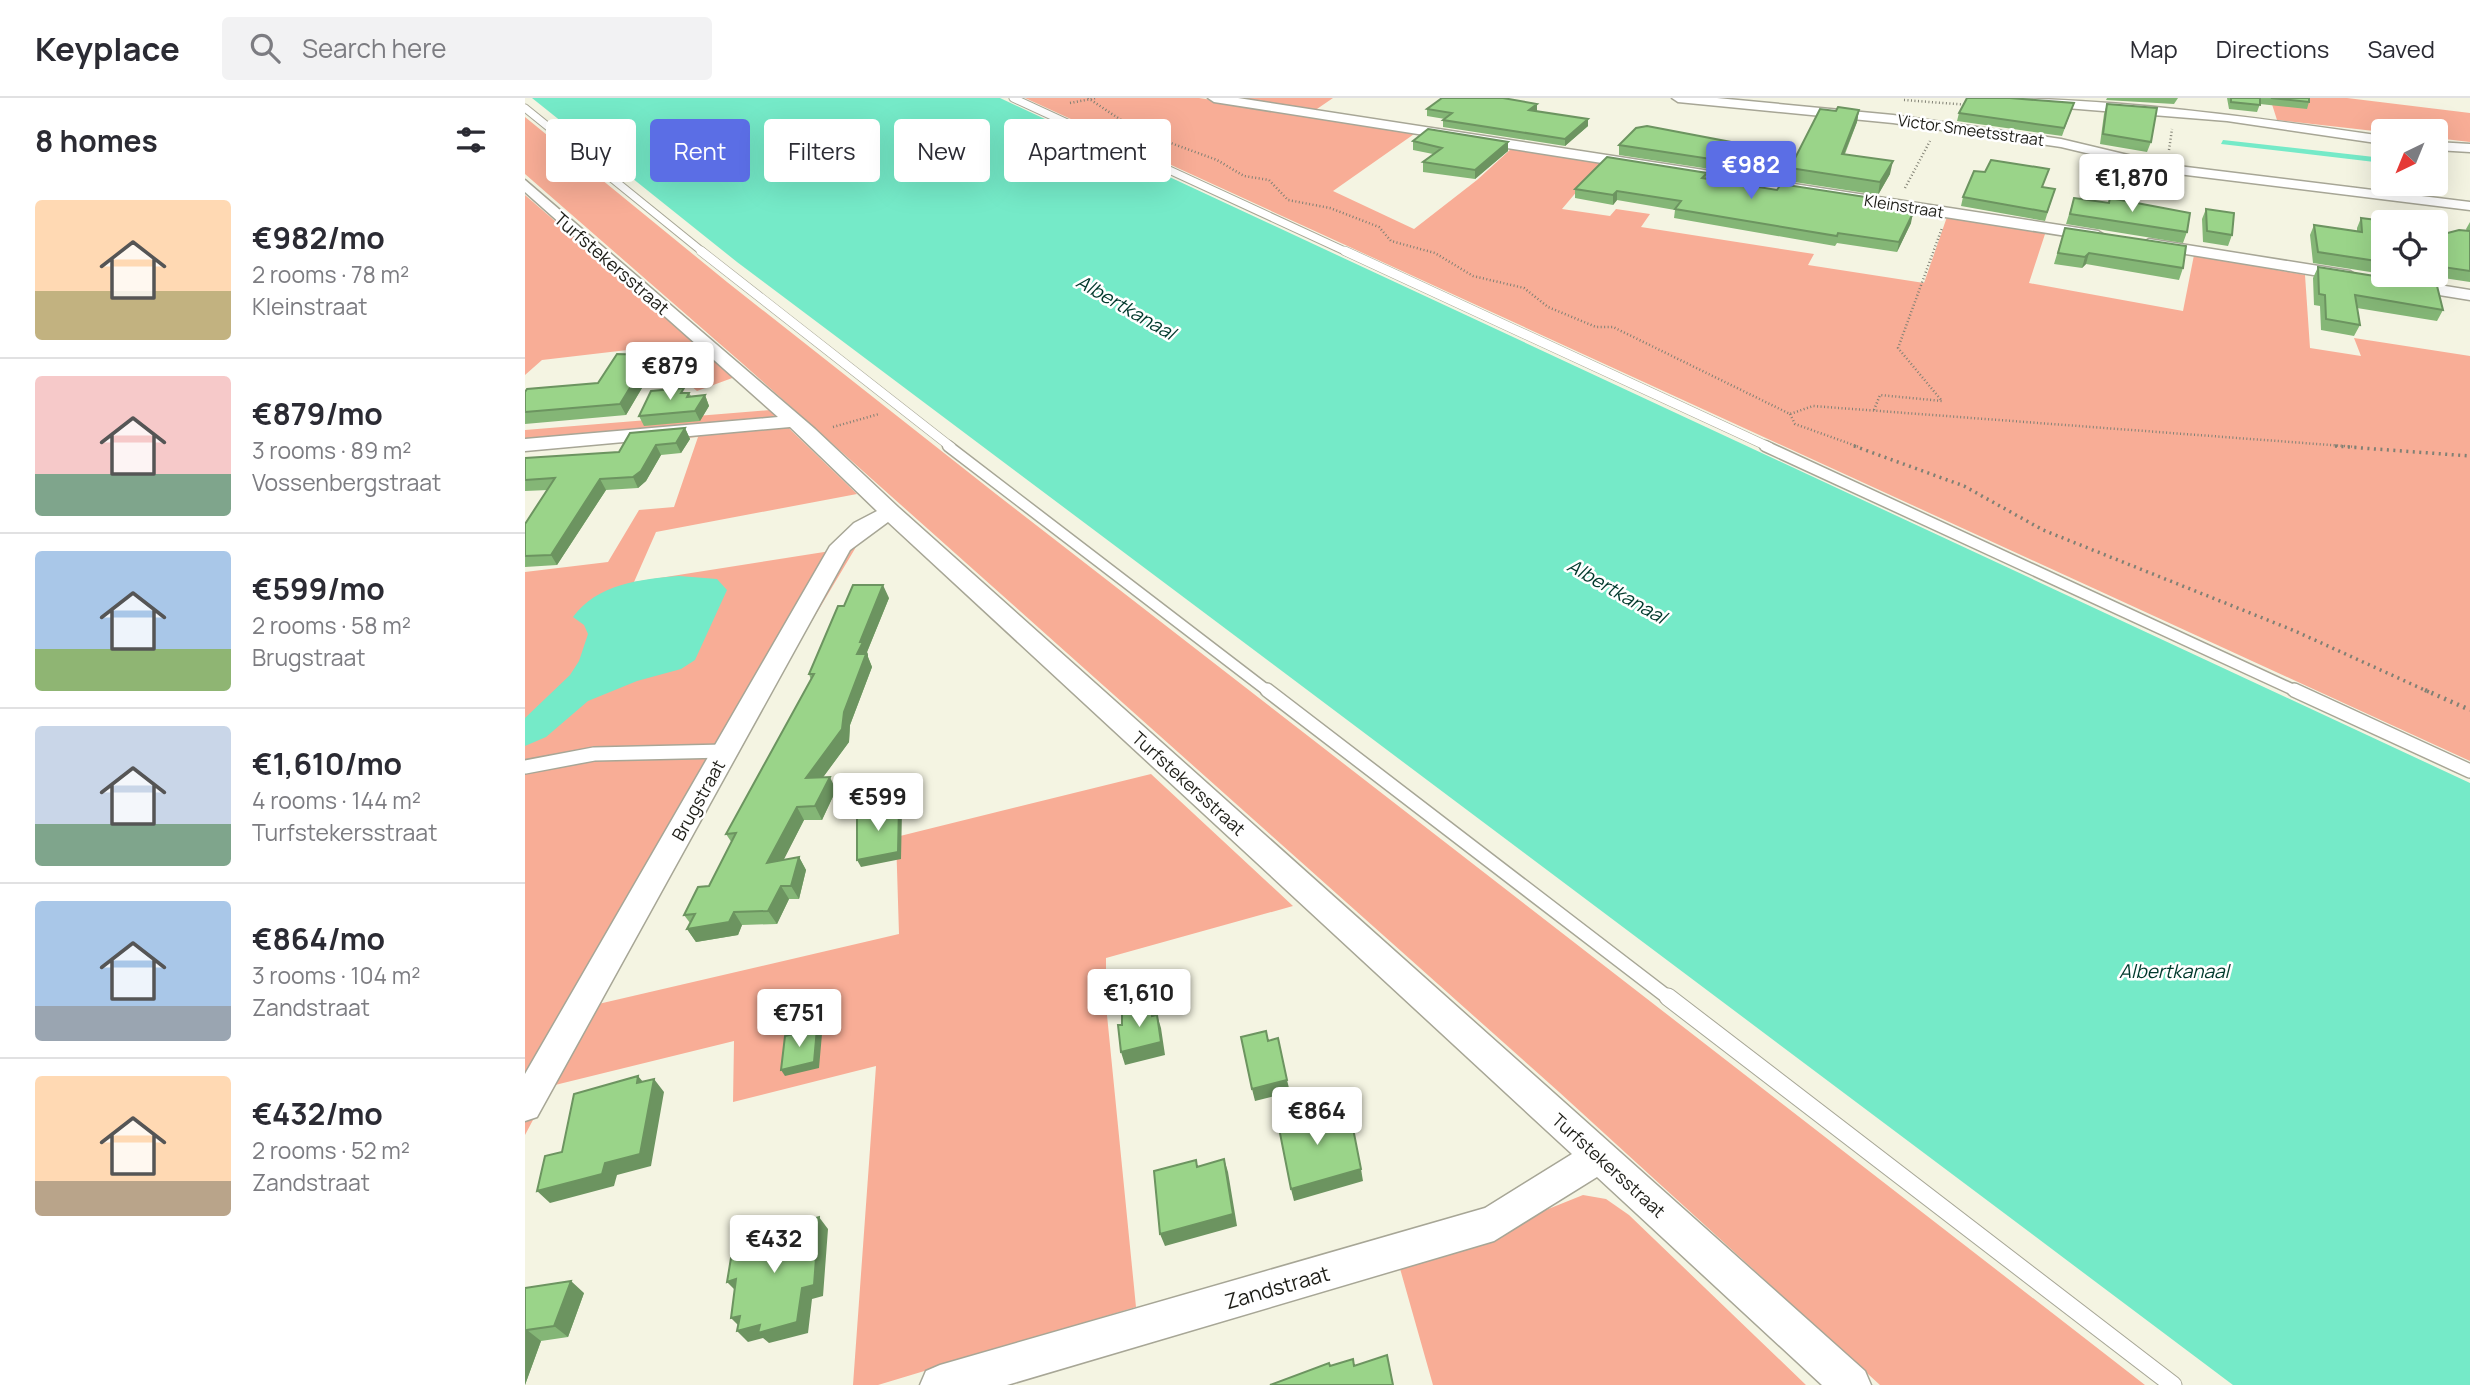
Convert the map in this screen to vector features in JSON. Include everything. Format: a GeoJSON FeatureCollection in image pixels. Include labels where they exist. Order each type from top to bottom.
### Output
{"type":"FeatureCollection","features":[{"type":"Feature","properties":{"kind":"street","name":"Kleinstraat"},"geometry":{"type":"LineString","coordinates":[[1214,98],[2362,278]]}},
{"type":"Feature","properties":{"kind":"street","name":"Victor Smeetsstraat"},"geometry":{"type":"LineString","coordinates":[[1678,98],[1938,126],[2070,145],[2170,169],[2470,206]]}},
{"type":"Feature","properties":{"kind":"street","name":"Victor Smeetsstraat"},"geometry":{"type":"LineString","coordinates":[[1990,98],[2227,117],[2371,138]]}},
{"type":"Feature","properties":{"kind":"street"},"geometry":{"type":"LineString","coordinates":[[2448,147],[2470,149]]}},
{"type":"Feature","properties":{"kind":"street","name":"Turfstekersstraat"},"geometry":{"type":"LineString","coordinates":[[525,184],[801,427],[890,512],[1851,1385]]}},
{"type":"Feature","properties":{"kind":"street"},"geometry":{"type":"LineString","coordinates":[[2420,287],[2470,295]]}},
{"type":"Feature","properties":{"kind":"street"},"geometry":{"type":"LineString","coordinates":[[525,445],[801,427]]}},
{"type":"Feature","properties":{"kind":"street","name":"Brugstraat"},"geometry":{"type":"LineString","coordinates":[[525,1106],[841,546],[862,528],[890,512]]}},
{"type":"Feature","properties":{"kind":"street","name":"Zandstraat"},"geometry":{"type":"LineString","coordinates":[[940,1385],[1495,1223],[1599,1156]]}},
{"type":"Feature","properties":{"kind":"lane"},"geometry":{"type":"LineString","coordinates":[[1013,98],[2470,771]]}},
{"type":"Feature","properties":{"kind":"lane"},"geometry":{"type":"LineString","coordinates":[[525,108],[900,408],[2173,1385]]}},
{"type":"Feature","properties":{"kind":"lane"},"geometry":{"type":"LineString","coordinates":[[525,766],[594,754],[726,751]]}},
{"type":"Feature","properties":{"kind":"path"},"geometry":{"type":"LineString","coordinates":[[1069,103],[1092,98],[1095,105],[1127,124],[1148,127],[1163,134],[1168,142],[1217,160],[1244,176],[1269,180],[1288,200],[1330,208],[1379,227],[1391,241],[1435,253],[1473,276],[1524,288],[1548,307],[1596,327],[1612,327],[1790,414],[1795,424],[1964,486],[2043,530],[2295,631],[2470,710]]}},
{"type":"Feature","properties":{"kind":"path"},"geometry":{"type":"LineString","coordinates":[[1896,205],[1938,126]]}},
{"type":"Feature","properties":{"kind":"path"},"geometry":{"type":"LineString","coordinates":[[1874,410],[1880,395],[1942,401],[1898,348],[1943,227]]}},
{"type":"Feature","properties":{"kind":"path"},"geometry":{"type":"LineString","coordinates":[[1790,414],[1813,406],[2470,456]]}},
{"type":"Feature","properties":{"kind":"path"},"geometry":{"type":"LineString","coordinates":[[801,427],[900,408]]}},
{"type":"Feature","properties":{"kind":"shaded area"},"geometry":{"type":"Polygon","coordinates":[[[1025,98],[1199,98],[1417,132],[1333,191],[1414,229],[1477,180],[1511,149],[1601,163],[1562,209],[1610,216],[1616,209],[1650,214],[1641,227],[1814,254],[1808,265],[1924,283],[1948,214],[2046,231],[2029,283],[2183,311],[2194,255],[2305,275],[2310,348],[2361,356],[2354,338],[2470,356],[2470,761],[1171,165],[1171,119],[1071,119],[1025,98]]]}},
{"type":"Feature","properties":{"kind":"shaded area"},"geometry":{"type":"Polygon","coordinates":[[[1232,98],[1333,98],[1314,111],[1232,98]]]}},
{"type":"Feature","properties":{"kind":"shaded area"},"geometry":{"type":"Polygon","coordinates":[[[2270,98],[2347,98],[2470,113],[2470,142],[2448,139],[2448,119],[2371,119],[2371,131],[2277,120],[2270,98]]]}},
{"type":"Feature","properties":{"kind":"shaded area"},"geometry":{"type":"Polygon","coordinates":[[[525,117],[546,134],[546,182],[605,182],[996,494],[2145,1385],[1880,1385],[1559,1092],[743,364],[525,174],[525,117]]]}},
{"type":"Feature","properties":{"kind":"shaded area"},"geometry":{"type":"Polygon","coordinates":[[[525,195],[735,377],[697,391],[660,360],[636,349],[542,360],[525,375],[525,195]]]}},
{"type":"Feature","properties":{"kind":"shaded area"},"geometry":{"type":"Polygon","coordinates":[[[770,410],[857,494],[656,532],[634,582],[856,547],[663,871],[594,1005],[899,934],[896,837],[1151,774],[1293,906],[1106,958],[1106,1005],[1136,1307],[878,1385],[853,1385],[876,1066],[733,1102],[734,1041],[551,1086],[525,1135],[525,572],[608,562],[639,510],[674,507],[698,437],[525,451],[525,430],[770,410]]]}},
{"type":"Feature","properties":{"kind":"shaded area"},"geometry":{"type":"Polygon","coordinates":[[[1583,1195],[1606,1199],[1629,1215],[1806,1385],[1433,1385],[1399,1265],[1474,1239],[1583,1195]]]}},
{"type":"Feature","properties":{"kind":"water","name":"Albertkanaal"},"geometry":{"type":"Polygon","coordinates":[[[532,98],[1000,98],[1045,119],[1004,119],[1004,182],[1171,182],[1171,178],[2470,783],[2470,1385],[2233,1385],[737,262],[636,181],[636,119],[558,119],[532,98]]]}},
{"type":"Feature","properties":{"kind":"water"},"geometry":{"type":"Polygon","coordinates":[[[2223,140],[2371,157],[2371,162],[2221,144],[2223,140]]]}},
{"type":"Feature","properties":{"kind":"water"},"geometry":{"type":"Polygon","coordinates":[[[679,576],[717,579],[727,590],[695,660],[681,669],[637,681],[588,701],[546,737],[525,746],[525,718],[570,675],[579,661],[588,634],[584,625],[573,617],[594,597],[607,590],[650,579],[679,576]]]}},
{"type":"Feature","properties":{"kind":"building"},"geometry":{"type":"Polygon","coordinates":[[[1442,98],[1503,98],[1537,104],[1529,110],[1588,119],[1565,139],[1443,120],[1452,113],[1427,109],[1442,98]]]}},
{"type":"Feature","properties":{"kind":"building"},"geometry":{"type":"Polygon","coordinates":[[[1967,98],[2074,103],[2064,128],[1959,113],[1967,98]]]}},
{"type":"Feature","properties":{"kind":"building"},"geometry":{"type":"Polygon","coordinates":[[[2231,98],[2260,98],[2260,105],[2231,102],[2231,98]]]}},
{"type":"Feature","properties":{"kind":"building"},"geometry":{"type":"Polygon","coordinates":[[[2271,98],[2309,98],[2309,102],[2271,98]]]}},
{"type":"Feature","properties":{"kind":"building"},"geometry":{"type":"Polygon","coordinates":[[[2107,104],[2157,108],[2151,142],[2103,134],[2107,104]]]}},
{"type":"Feature","properties":{"kind":"building"},"geometry":{"type":"Polygon","coordinates":[[[1838,107],[1859,110],[1842,154],[1893,161],[1880,182],[1790,168],[1820,109],[1836,111],[1838,107]]]}},
{"type":"Feature","properties":{"kind":"building"},"geometry":{"type":"Polygon","coordinates":[[[1647,126],[1731,142],[1717,160],[1619,145],[1636,128],[1647,126]]]}},
{"type":"Feature","properties":{"kind":"building"},"geometry":{"type":"Polygon","coordinates":[[[1428,129],[1508,142],[1475,170],[1423,162],[1442,148],[1413,141],[1428,129]]]}},
{"type":"Feature","properties":{"kind":"building"},"geometry":{"type":"Polygon","coordinates":[[[1607,157],[1707,173],[1702,178],[1777,190],[1781,184],[1872,198],[1868,204],[1913,213],[1899,242],[1838,233],[1837,236],[1675,209],[1681,201],[1617,191],[1613,195],[1575,189],[1607,157]]]}},
{"type":"Feature","properties":{"kind":"building"},"geometry":{"type":"Polygon","coordinates":[[[1991,160],[2049,169],[2042,187],[2055,189],[2047,212],[1963,197],[1974,171],[1985,172],[1991,160]]]}},
{"type":"Feature","properties":{"kind":"building"},"geometry":{"type":"Polygon","coordinates":[[[2074,198],[2109,203],[2110,198],[2190,213],[2187,232],[2070,214],[2074,198]]]}},
{"type":"Feature","properties":{"kind":"building"},"geometry":{"type":"Polygon","coordinates":[[[2206,209],[2234,213],[2232,235],[2207,231],[2206,209]]]}},
{"type":"Feature","properties":{"kind":"building"},"geometry":{"type":"Polygon","coordinates":[[[2361,218],[2371,219],[2371,260],[2318,252],[2314,225],[2362,232],[2361,218]]]}},
{"type":"Feature","properties":{"kind":"building"},"geometry":{"type":"Polygon","coordinates":[[[2065,228],[2186,246],[2183,268],[2089,253],[2085,257],[2058,253],[2065,228]]]}},
{"type":"Feature","properties":{"kind":"building"},"geometry":{"type":"Polygon","coordinates":[[[2470,231],[2470,271],[2448,268],[2448,233],[2470,231]]]}},
{"type":"Feature","properties":{"kind":"building"},"geometry":{"type":"Polygon","coordinates":[[[2318,267],[2371,275],[2371,287],[2437,287],[2443,310],[2355,295],[2360,325],[2326,319],[2325,295],[2319,294],[2318,267]]]}},
{"type":"Feature","properties":{"kind":"building"},"geometry":{"type":"Polygon","coordinates":[[[617,354],[650,355],[620,404],[525,412],[527,389],[598,383],[617,354]]]}},
{"type":"Feature","properties":{"kind":"building"},"geometry":{"type":"Polygon","coordinates":[[[684,388],[681,393],[689,393],[687,397],[705,395],[695,411],[639,416],[651,391],[684,388]]]}},
{"type":"Feature","properties":{"kind":"building"},"geometry":{"type":"Polygon","coordinates":[[[685,428],[676,443],[656,445],[641,471],[633,477],[600,479],[551,555],[525,556],[525,524],[555,478],[525,480],[525,458],[619,452],[630,433],[685,428]]]}},
{"type":"Feature","properties":{"kind":"building"},"geometry":{"type":"Polygon","coordinates":[[[853,585],[883,585],[860,642],[863,642],[857,654],[866,654],[844,712],[842,729],[806,778],[830,777],[815,806],[797,807],[767,863],[799,857],[791,886],[781,886],[768,911],[734,912],[729,922],[687,929],[695,914],[684,915],[698,887],[709,886],[736,833],[726,834],[814,674],[809,674],[838,606],[844,606],[853,585]]]}},
{"type":"Feature","properties":{"kind":"building"},"geometry":{"type":"Polygon","coordinates":[[[899,805],[898,852],[857,860],[857,814],[899,805]]]}},
{"type":"Feature","properties":{"kind":"building"},"geometry":{"type":"Polygon","coordinates":[[[1151,1005],[1152,1016],[1157,1015],[1161,1042],[1121,1052],[1118,1025],[1122,1025],[1122,1012],[1151,1005]]]}},
{"type":"Feature","properties":{"kind":"building"},"geometry":{"type":"Polygon","coordinates":[[[817,1028],[814,1062],[781,1070],[785,1036],[817,1028]]]}},
{"type":"Feature","properties":{"kind":"building"},"geometry":{"type":"Polygon","coordinates":[[[1266,1031],[1268,1041],[1278,1038],[1287,1080],[1252,1089],[1241,1037],[1266,1031]]]}},
{"type":"Feature","properties":{"kind":"building"},"geometry":{"type":"Polygon","coordinates":[[[638,1076],[637,1083],[654,1079],[640,1154],[605,1163],[602,1174],[537,1191],[545,1156],[562,1152],[574,1094],[638,1076]]]}},
{"type":"Feature","properties":{"kind":"building"},"geometry":{"type":"Polygon","coordinates":[[[1306,1105],[1311,1124],[1350,1113],[1361,1169],[1291,1189],[1276,1113],[1306,1105]]]}},
{"type":"Feature","properties":{"kind":"building"},"geometry":{"type":"Polygon","coordinates":[[[1224,1159],[1233,1214],[1160,1234],[1154,1171],[1196,1160],[1197,1167],[1224,1159]]]}},
{"type":"Feature","properties":{"kind":"building"},"geometry":{"type":"Polygon","coordinates":[[[819,1217],[814,1285],[802,1288],[797,1322],[758,1333],[760,1325],[737,1331],[740,1316],[731,1318],[736,1279],[727,1282],[731,1258],[739,1255],[741,1239],[819,1217]]]}},
{"type":"Feature","properties":{"kind":"building"},"geometry":{"type":"Polygon","coordinates":[[[571,1281],[554,1326],[527,1330],[525,1336],[525,1288],[571,1281]]]}},
{"type":"Feature","properties":{"kind":"building"},"geometry":{"type":"Polygon","coordinates":[[[1387,1355],[1393,1385],[1270,1385],[1329,1363],[1330,1366],[1353,1359],[1354,1366],[1387,1355]]]}}]}
